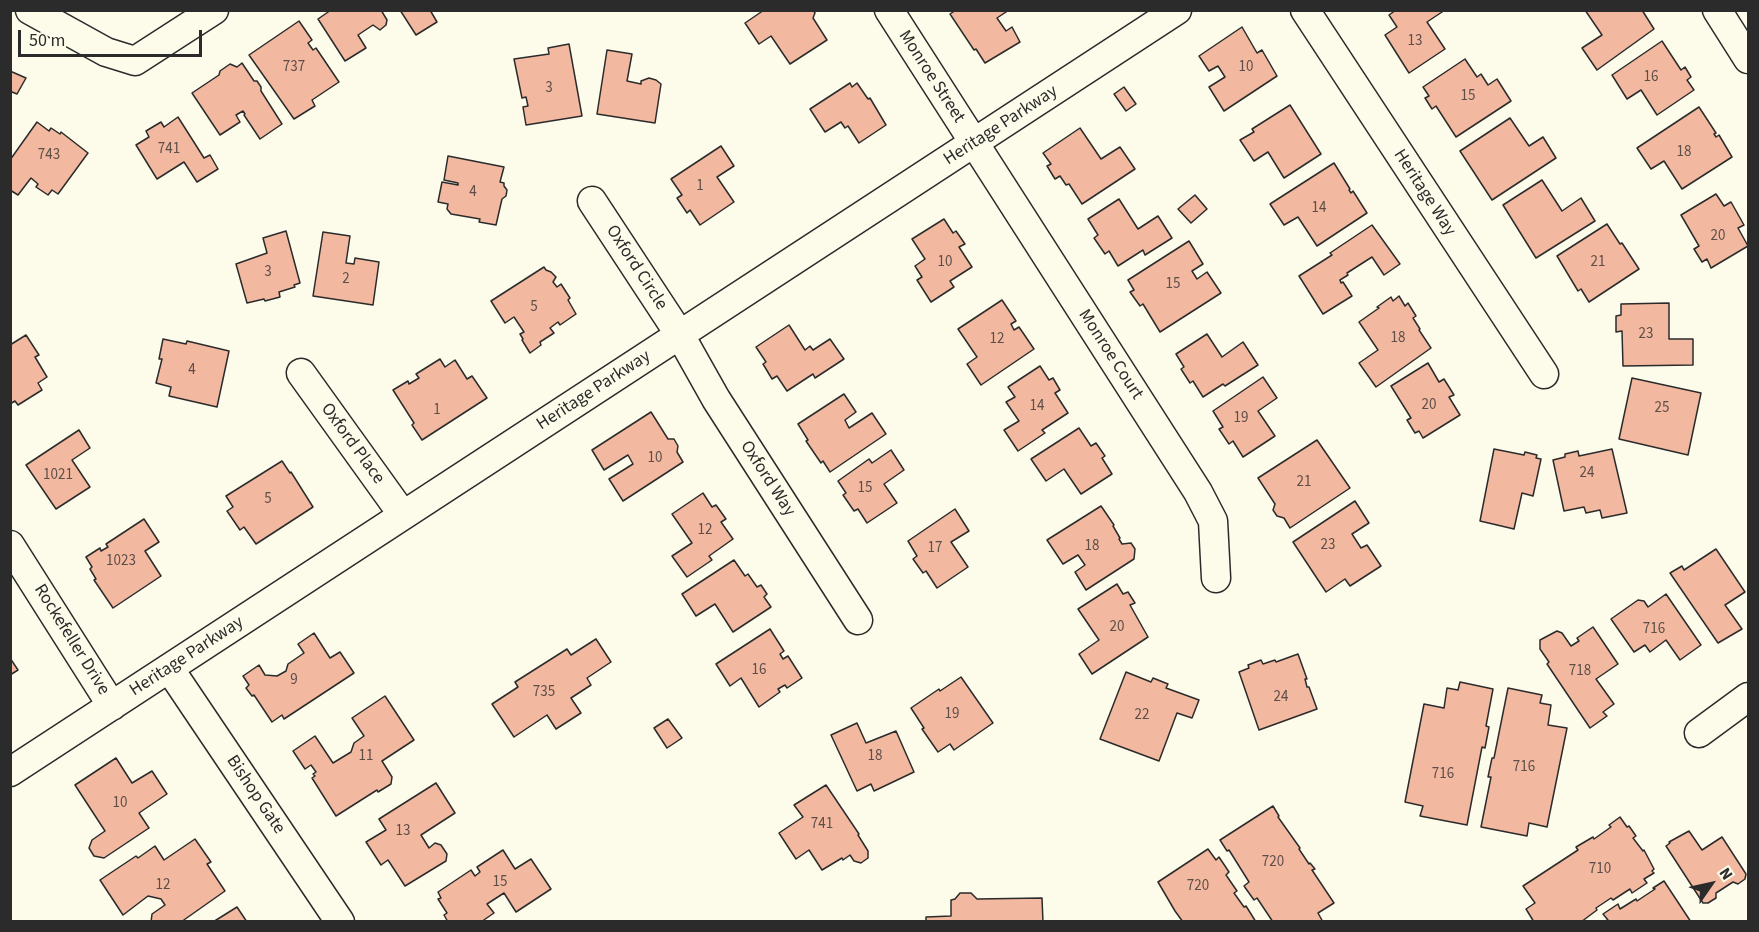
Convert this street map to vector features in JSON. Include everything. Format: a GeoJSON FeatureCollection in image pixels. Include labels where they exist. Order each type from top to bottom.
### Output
{"type":"FeatureCollection","features":[{"type":"Feature","properties":{"kind":"street"},"geometry":{"type":"LineString","coordinates":[[30,10],[106,52],[135,61],[214,10]]}},
{"type":"Feature","properties":{"kind":"street","name":"Monroe Street"},"geometry":{"type":"LineString","coordinates":[[889,10],[975,143]]}},
{"type":"Feature","properties":{"kind":"street","name":"Heritage Parkway"},"geometry":{"type":"LineString","coordinates":[[10,772],[1177,10]]}},
{"type":"Feature","properties":{"kind":"street","name":"Heritage Way"},"geometry":{"type":"LineString","coordinates":[[1305,10],[1544,375]]}},
{"type":"Feature","properties":{"kind":"street"},"geometry":{"type":"LineString","coordinates":[[1717,10],[1749,59]]}},
{"type":"Feature","properties":{"kind":"street","name":"Monroe Court"},"geometry":{"type":"LineString","coordinates":[[975,143],[1198,492],[1213,521],[1216,578]]}},
{"type":"Feature","properties":{"kind":"street","name":"Oxford Circle"},"geometry":{"type":"LineString","coordinates":[[592,201],[680,335]]}},
{"type":"Feature","properties":{"kind":"street","name":"Oxford Way"},"geometry":{"type":"LineString","coordinates":[[680,335],[716,399],[858,620]]}},
{"type":"Feature","properties":{"kind":"street","name":"Oxford Place"},"geometry":{"type":"LineString","coordinates":[[301,373],[403,515]]}},
{"type":"Feature","properties":{"kind":"street","name":"Rockefeller Drive"},"geometry":{"type":"LineString","coordinates":[[10,544],[112,706]]}},
{"type":"Feature","properties":{"kind":"street","name":"Bishop Gate"},"geometry":{"type":"LineString","coordinates":[[169,668],[340,921]]}},
{"type":"Feature","properties":{"kind":"street"},"geometry":{"type":"LineString","coordinates":[[1699,733],[1749,697]]}},
{"type":"Feature","properties":{"kind":"building"},"geometry":{"type":"Polygon","coordinates":[[[331,10],[381,10],[387,20],[386,25],[380,30],[373,25],[358,35],[366,48],[345,61],[318,19],[331,10]]]}},
{"type":"Feature","properties":{"kind":"building"},"geometry":{"type":"Polygon","coordinates":[[[400,10],[430,10],[437,22],[416,35],[400,10]]]}},
{"type":"Feature","properties":{"kind":"building"},"geometry":{"type":"Polygon","coordinates":[[[764,10],[813,10],[815,13],[813,18],[827,40],[790,64],[771,36],[759,44],[745,23],[764,10]]]}},
{"type":"Feature","properties":{"kind":"building"},"geometry":{"type":"Polygon","coordinates":[[[956,10],[1009,10],[997,18],[1006,31],[1012,27],[1020,42],[985,63],[950,14],[956,10]]]}},
{"type":"Feature","properties":{"kind":"building"},"geometry":{"type":"Polygon","coordinates":[[[1396,10],[1445,10],[1427,22],[1445,49],[1409,73],[1385,35],[1397,27],[1389,15],[1396,10]]]}},
{"type":"Feature","properties":{"kind":"building"},"geometry":{"type":"Polygon","coordinates":[[[1585,10],[1642,10],[1654,29],[1597,70],[1582,48],[1602,35],[1585,10]]]}},
{"type":"Feature","properties":{"kind":"building"},"geometry":{"type":"Polygon","coordinates":[[[299,21],[312,40],[308,43],[313,50],[316,48],[339,82],[312,100],[315,106],[294,119],[249,55],[299,21]]]}},
{"type":"Feature","properties":{"kind":"building"},"geometry":{"type":"Polygon","coordinates":[[[1242,27],[1257,53],[1262,50],[1277,76],[1224,111],[1209,87],[1225,77],[1218,66],[1209,71],[1199,56],[1242,27]]]}},
{"type":"Feature","properties":{"kind":"building"},"geometry":{"type":"Polygon","coordinates":[[[1662,41],[1681,70],[1685,67],[1691,77],[1687,80],[1694,90],[1657,115],[1641,90],[1627,99],[1612,75],[1662,41]]]}},
{"type":"Feature","properties":{"kind":"building"},"geometry":{"type":"Polygon","coordinates":[[[569,44],[582,116],[526,125],[523,107],[528,106],[526,97],[522,98],[514,59],[549,54],[548,48],[569,44]]]}},
{"type":"Feature","properties":{"kind":"building"},"geometry":{"type":"Polygon","coordinates":[[[607,50],[632,54],[627,81],[641,84],[641,81],[649,78],[661,84],[655,123],[597,114],[607,50]]]}},
{"type":"Feature","properties":{"kind":"building"},"geometry":{"type":"Polygon","coordinates":[[[1465,59],[1477,77],[1481,74],[1488,85],[1497,79],[1511,101],[1456,137],[1436,106],[1432,109],[1425,98],[1429,96],[1423,87],[1465,59]]]}},
{"type":"Feature","properties":{"kind":"building"},"geometry":{"type":"Polygon","coordinates":[[[242,63],[261,87],[261,91],[282,124],[260,139],[243,111],[236,115],[240,122],[220,135],[192,93],[219,75],[220,71],[230,64],[237,67],[242,63]]]}},
{"type":"Feature","properties":{"kind":"building"},"geometry":{"type":"Polygon","coordinates":[[[10,71],[26,78],[17,94],[12,92],[10,94],[10,71]]]}},
{"type":"Feature","properties":{"kind":"building"},"geometry":{"type":"Polygon","coordinates":[[[850,83],[852,87],[857,83],[868,99],[870,98],[886,125],[859,143],[848,126],[845,128],[841,122],[825,132],[810,109],[850,83]]]}},
{"type":"Feature","properties":{"kind":"building"},"geometry":{"type":"Polygon","coordinates":[[[1124,87],[1136,104],[1126,111],[1114,94],[1124,87]]]}},
{"type":"Feature","properties":{"kind":"building"},"geometry":{"type":"Polygon","coordinates":[[[1290,105],[1321,154],[1284,178],[1268,152],[1254,161],[1240,140],[1254,132],[1252,129],[1290,105]]]}},
{"type":"Feature","properties":{"kind":"building"},"geometry":{"type":"Polygon","coordinates":[[[1699,107],[1716,133],[1714,134],[1716,137],[1719,135],[1732,157],[1682,189],[1664,161],[1651,169],[1637,148],[1699,107]]]}},
{"type":"Feature","properties":{"kind":"building"},"geometry":{"type":"Polygon","coordinates":[[[178,117],[204,158],[210,155],[218,169],[197,182],[184,162],[157,179],[136,145],[149,137],[146,131],[161,122],[164,127],[178,117]]]}},
{"type":"Feature","properties":{"kind":"building"},"geometry":{"type":"Polygon","coordinates":[[[1510,118],[1529,146],[1543,137],[1556,158],[1492,200],[1460,151],[1510,118]]]}},
{"type":"Feature","properties":{"kind":"building"},"geometry":{"type":"Polygon","coordinates":[[[37,122],[49,131],[51,128],[60,134],[61,132],[88,153],[58,194],[52,190],[48,195],[36,187],[38,184],[31,178],[18,195],[10,190],[10,160],[37,122]]]}},
{"type":"Feature","properties":{"kind":"building"},"geometry":{"type":"Polygon","coordinates":[[[1080,128],[1101,159],[1120,147],[1135,169],[1082,204],[1069,184],[1066,185],[1060,176],[1055,179],[1047,166],[1051,164],[1043,153],[1080,128]]]}},
{"type":"Feature","properties":{"kind":"building"},"geometry":{"type":"Polygon","coordinates":[[[721,146],[734,166],[717,177],[734,202],[700,225],[690,210],[687,213],[677,198],[682,195],[671,179],[721,146]]]}},
{"type":"Feature","properties":{"kind":"building"},"geometry":{"type":"Polygon","coordinates":[[[448,156],[504,167],[500,182],[504,183],[507,190],[506,196],[502,199],[496,225],[479,222],[480,219],[451,214],[447,209],[448,204],[438,202],[442,182],[458,185],[458,183],[444,180],[448,156]]]}},
{"type":"Feature","properties":{"kind":"building"},"geometry":{"type":"Polygon","coordinates":[[[1334,163],[1349,190],[1351,193],[1353,191],[1367,213],[1317,246],[1298,217],[1284,225],[1270,204],[1334,163]]]}},
{"type":"Feature","properties":{"kind":"building"},"geometry":{"type":"Polygon","coordinates":[[[1542,180],[1562,211],[1581,198],[1595,221],[1536,258],[1503,205],[1542,180]]]}},
{"type":"Feature","properties":{"kind":"building"},"geometry":{"type":"Polygon","coordinates":[[[1716,194],[1724,206],[1731,202],[1744,225],[1738,228],[1748,246],[1711,268],[1707,259],[1702,262],[1694,249],[1699,246],[1681,215],[1716,194]]]}},
{"type":"Feature","properties":{"kind":"building"},"geometry":{"type":"Polygon","coordinates":[[[1195,195],[1207,209],[1191,223],[1178,209],[1195,195]]]}},
{"type":"Feature","properties":{"kind":"building"},"geometry":{"type":"Polygon","coordinates":[[[1119,199],[1138,229],[1158,216],[1172,238],[1145,255],[1143,250],[1118,266],[1109,251],[1105,254],[1094,238],[1098,235],[1088,219],[1119,199]]]}},
{"type":"Feature","properties":{"kind":"building"},"geometry":{"type":"Polygon","coordinates":[[[944,219],[953,233],[956,231],[965,244],[959,247],[972,267],[950,281],[954,287],[931,302],[917,280],[922,277],[915,266],[925,259],[912,239],[944,219]]]}},
{"type":"Feature","properties":{"kind":"building"},"geometry":{"type":"Polygon","coordinates":[[[1607,224],[1639,269],[1589,302],[1581,289],[1578,291],[1557,256],[1607,224]]]}},
{"type":"Feature","properties":{"kind":"building"},"geometry":{"type":"Polygon","coordinates":[[[1372,225],[1400,264],[1384,275],[1372,257],[1347,273],[1348,275],[1340,280],[1352,296],[1323,314],[1299,276],[1372,225]]]}},
{"type":"Feature","properties":{"kind":"building"},"geometry":{"type":"Polygon","coordinates":[[[286,231],[300,283],[279,292],[280,297],[247,303],[236,264],[267,253],[263,238],[286,231]]]}},
{"type":"Feature","properties":{"kind":"building"},"geometry":{"type":"Polygon","coordinates":[[[323,232],[350,236],[346,263],[354,264],[355,258],[379,262],[373,305],[313,296],[323,232]]]}},
{"type":"Feature","properties":{"kind":"building"},"geometry":{"type":"Polygon","coordinates":[[[1189,241],[1203,264],[1192,271],[1197,279],[1207,272],[1221,293],[1160,332],[1143,304],[1140,306],[1130,292],[1134,290],[1128,280],[1189,241]]]}},
{"type":"Feature","properties":{"kind":"building"},"geometry":{"type":"Polygon","coordinates":[[[544,267],[556,277],[553,282],[557,287],[561,284],[576,314],[560,325],[558,322],[550,328],[554,333],[540,342],[541,345],[530,353],[520,334],[524,332],[514,317],[505,323],[491,301],[544,267]]]}},
{"type":"Feature","properties":{"kind":"building"},"geometry":{"type":"Polygon","coordinates":[[[1399,296],[1405,306],[1408,303],[1416,316],[1413,318],[1431,348],[1376,387],[1359,363],[1378,350],[1359,322],[1391,297],[1393,301],[1399,296]]]}},
{"type":"Feature","properties":{"kind":"building"},"geometry":{"type":"Polygon","coordinates":[[[1002,300],[1016,321],[1011,324],[1014,330],[1019,327],[1034,349],[981,385],[967,364],[977,357],[958,329],[1002,300]]]}},
{"type":"Feature","properties":{"kind":"building"},"geometry":{"type":"Polygon","coordinates":[[[1669,303],[1669,339],[1693,339],[1693,365],[1623,366],[1622,331],[1616,332],[1616,316],[1621,315],[1621,304],[1669,303]]]}},
{"type":"Feature","properties":{"kind":"building"},"geometry":{"type":"Polygon","coordinates":[[[789,325],[805,350],[810,346],[813,350],[830,339],[844,359],[815,378],[813,374],[787,391],[777,376],[772,379],[763,364],[766,362],[756,347],[789,325]]]}},
{"type":"Feature","properties":{"kind":"building"},"geometry":{"type":"Polygon","coordinates":[[[1207,334],[1222,357],[1243,342],[1258,365],[1203,397],[1193,381],[1190,383],[1181,369],[1184,367],[1176,354],[1207,334]]]}},
{"type":"Feature","properties":{"kind":"building"},"geometry":{"type":"Polygon","coordinates":[[[26,335],[39,355],[35,357],[47,377],[38,383],[42,390],[18,405],[15,401],[10,404],[10,345],[26,335]]]}},
{"type":"Feature","properties":{"kind":"building"},"geometry":{"type":"Polygon","coordinates":[[[163,339],[186,344],[187,341],[229,351],[217,407],[169,396],[171,387],[156,383],[162,359],[159,359],[163,339]]]}},
{"type":"Feature","properties":{"kind":"building"},"geometry":{"type":"Polygon","coordinates":[[[440,359],[445,367],[455,360],[467,379],[472,376],[487,398],[422,440],[393,390],[408,381],[409,384],[419,378],[416,374],[440,359]]]}},
{"type":"Feature","properties":{"kind":"building"},"geometry":{"type":"Polygon","coordinates":[[[1428,363],[1439,382],[1444,379],[1454,395],[1449,397],[1460,415],[1423,438],[1419,431],[1415,433],[1407,420],[1411,418],[1391,386],[1428,363]]]}},
{"type":"Feature","properties":{"kind":"building"},"geometry":{"type":"Polygon","coordinates":[[[1040,366],[1049,380],[1053,378],[1060,390],[1055,393],[1068,413],[1042,430],[1045,433],[1018,451],[1004,430],[1019,421],[1006,402],[1015,397],[1008,387],[1040,366]]]}},
{"type":"Feature","properties":{"kind":"building"},"geometry":{"type":"Polygon","coordinates":[[[1263,377],[1277,398],[1258,411],[1275,436],[1243,457],[1233,441],[1229,444],[1219,429],[1223,427],[1213,411],[1263,377]]]}},
{"type":"Feature","properties":{"kind":"building"},"geometry":{"type":"Polygon","coordinates":[[[1632,378],[1701,393],[1688,455],[1619,439],[1632,378]]]}},
{"type":"Feature","properties":{"kind":"building"},"geometry":{"type":"Polygon","coordinates":[[[844,394],[856,412],[845,420],[849,428],[872,413],[886,434],[830,472],[806,441],[808,440],[798,424],[844,394]]]}},
{"type":"Feature","properties":{"kind":"building"},"geometry":{"type":"Polygon","coordinates":[[[651,412],[668,439],[674,439],[678,446],[677,452],[683,462],[623,501],[609,479],[633,464],[628,455],[604,470],[592,450],[651,412]]]}},
{"type":"Feature","properties":{"kind":"building"},"geometry":{"type":"Polygon","coordinates":[[[1079,428],[1091,446],[1096,443],[1105,456],[1102,458],[1112,474],[1081,494],[1064,469],[1046,481],[1031,459],[1079,428]]]}},
{"type":"Feature","properties":{"kind":"building"},"geometry":{"type":"Polygon","coordinates":[[[79,430],[90,448],[72,460],[90,487],[56,509],[26,465],[79,430]]]}},
{"type":"Feature","properties":{"kind":"building"},"geometry":{"type":"Polygon","coordinates":[[[1317,440],[1350,488],[1290,528],[1284,518],[1277,516],[1273,510],[1275,504],[1258,478],[1317,440]]]}},
{"type":"Feature","properties":{"kind":"building"},"geometry":{"type":"Polygon","coordinates":[[[1494,449],[1524,455],[1525,452],[1537,455],[1536,458],[1541,459],[1533,496],[1522,493],[1514,529],[1480,521],[1494,449]]]}},
{"type":"Feature","properties":{"kind":"building"},"geometry":{"type":"Polygon","coordinates":[[[1612,449],[1627,513],[1602,518],[1600,510],[1586,513],[1584,507],[1564,511],[1553,460],[1578,451],[1579,456],[1612,449]]]}},
{"type":"Feature","properties":{"kind":"building"},"geometry":{"type":"Polygon","coordinates":[[[891,450],[904,470],[884,484],[897,503],[867,523],[858,509],[854,511],[843,495],[846,493],[838,481],[869,459],[872,463],[891,450]]]}},
{"type":"Feature","properties":{"kind":"building"},"geometry":{"type":"Polygon","coordinates":[[[282,461],[313,507],[256,544],[244,527],[240,530],[227,511],[233,507],[226,496],[282,461]]]}},
{"type":"Feature","properties":{"kind":"building"},"geometry":{"type":"Polygon","coordinates":[[[703,493],[712,507],[716,505],[726,519],[721,522],[733,539],[709,556],[712,560],[687,577],[672,556],[692,543],[672,514],[703,493]]]}},
{"type":"Feature","properties":{"kind":"building"},"geometry":{"type":"Polygon","coordinates":[[[1355,501],[1369,523],[1352,534],[1361,548],[1367,545],[1381,566],[1350,586],[1345,579],[1326,592],[1293,542],[1355,501]]]}},
{"type":"Feature","properties":{"kind":"building"},"geometry":{"type":"Polygon","coordinates":[[[1101,506],[1114,525],[1122,544],[1131,543],[1135,549],[1134,559],[1086,590],[1075,572],[1085,565],[1078,555],[1063,564],[1047,540],[1101,506]]]}},
{"type":"Feature","properties":{"kind":"building"},"geometry":{"type":"Polygon","coordinates":[[[955,509],[969,531],[951,542],[968,567],[937,588],[926,571],[923,573],[913,559],[917,556],[908,541],[955,509]]]}},
{"type":"Feature","properties":{"kind":"building"},"geometry":{"type":"Polygon","coordinates":[[[144,519],[159,542],[145,551],[161,576],[113,608],[94,580],[96,579],[90,569],[92,567],[86,557],[100,548],[101,551],[108,547],[106,544],[144,519]]]}},
{"type":"Feature","properties":{"kind":"building"},"geometry":{"type":"Polygon","coordinates":[[[1716,549],[1745,592],[1725,605],[1742,629],[1718,643],[1670,573],[1682,566],[1684,570],[1716,549]]]}},
{"type":"Feature","properties":{"kind":"building"},"geometry":{"type":"Polygon","coordinates":[[[734,560],[745,576],[748,574],[757,587],[761,585],[767,594],[764,597],[771,607],[733,632],[715,604],[696,616],[682,594],[734,560]]]}},
{"type":"Feature","properties":{"kind":"building"},"geometry":{"type":"Polygon","coordinates":[[[1117,584],[1123,594],[1128,592],[1135,603],[1130,605],[1148,637],[1092,674],[1079,654],[1099,640],[1078,609],[1117,584]]]}},
{"type":"Feature","properties":{"kind":"building"},"geometry":{"type":"Polygon","coordinates":[[[1666,594],[1701,645],[1680,660],[1666,640],[1650,652],[1645,645],[1634,652],[1611,619],[1638,600],[1644,601],[1648,607],[1666,594]]]}},
{"type":"Feature","properties":{"kind":"building"},"geometry":{"type":"Polygon","coordinates":[[[1593,627],[1618,664],[1596,679],[1614,704],[1603,712],[1607,716],[1590,728],[1547,664],[1549,662],[1540,649],[1540,640],[1557,631],[1562,633],[1571,646],[1579,641],[1577,638],[1593,627]]]}},
{"type":"Feature","properties":{"kind":"building"},"geometry":{"type":"Polygon","coordinates":[[[770,629],[784,651],[780,654],[783,659],[788,656],[802,678],[787,688],[785,685],[778,689],[780,692],[759,707],[741,678],[730,686],[716,664],[770,629]]]}},
{"type":"Feature","properties":{"kind":"building"},"geometry":{"type":"Polygon","coordinates":[[[314,633],[330,658],[340,652],[354,673],[284,719],[282,715],[272,722],[254,695],[252,696],[246,688],[249,685],[243,676],[259,665],[265,675],[277,676],[286,671],[288,664],[304,653],[298,644],[314,633]]]}},
{"type":"Feature","properties":{"kind":"building"},"geometry":{"type":"Polygon","coordinates":[[[596,639],[611,662],[587,678],[591,685],[571,698],[581,713],[556,729],[547,715],[514,737],[492,704],[518,687],[515,682],[567,649],[571,655],[596,639]]]}},
{"type":"Feature","properties":{"kind":"building"},"geometry":{"type":"Polygon","coordinates":[[[1298,654],[1307,679],[1305,679],[1307,687],[1309,687],[1317,709],[1259,730],[1239,672],[1249,668],[1248,665],[1261,660],[1263,664],[1275,660],[1276,662],[1298,654]]]}},
{"type":"Feature","properties":{"kind":"building"},"geometry":{"type":"Polygon","coordinates":[[[10,658],[18,670],[10,675],[10,658]]]}},
{"type":"Feature","properties":{"kind":"building"},"geometry":{"type":"Polygon","coordinates":[[[1126,672],[1151,682],[1153,678],[1168,684],[1166,688],[1199,700],[1192,718],[1177,713],[1159,761],[1100,739],[1126,672]]]}},
{"type":"Feature","properties":{"kind":"building"},"geometry":{"type":"Polygon","coordinates":[[[961,677],[993,723],[954,750],[950,744],[938,752],[911,708],[961,677]]]}},
{"type":"Feature","properties":{"kind":"building"},"geometry":{"type":"Polygon","coordinates":[[[1460,682],[1493,689],[1486,726],[1489,727],[1485,748],[1482,747],[1467,825],[1420,816],[1423,806],[1405,802],[1424,704],[1444,708],[1447,688],[1458,690],[1460,682]]]}},
{"type":"Feature","properties":{"kind":"building"},"geometry":{"type":"Polygon","coordinates":[[[1508,688],[1542,695],[1540,703],[1551,705],[1548,725],[1567,728],[1547,827],[1529,823],[1527,836],[1481,827],[1491,777],[1488,777],[1508,688]]]}},
{"type":"Feature","properties":{"kind":"building"},"geometry":{"type":"Polygon","coordinates":[[[385,696],[414,740],[382,761],[392,777],[391,784],[378,792],[377,790],[336,816],[312,778],[316,772],[311,765],[305,769],[293,751],[315,736],[333,763],[351,752],[354,743],[364,736],[352,718],[385,696]]]}},
{"type":"Feature","properties":{"kind":"building"},"geometry":{"type":"Polygon","coordinates":[[[668,719],[682,738],[667,748],[654,728],[668,719]]]}},
{"type":"Feature","properties":{"kind":"building"},"geometry":{"type":"Polygon","coordinates":[[[857,723],[866,743],[896,731],[914,772],[874,791],[871,784],[857,791],[831,735],[857,723]]]}},
{"type":"Feature","properties":{"kind":"building"},"geometry":{"type":"Polygon","coordinates":[[[116,758],[132,783],[152,771],[167,794],[139,813],[149,828],[104,858],[94,856],[89,848],[92,840],[105,831],[75,785],[116,758]]]}},
{"type":"Feature","properties":{"kind":"building"},"geometry":{"type":"Polygon","coordinates":[[[436,783],[455,813],[421,835],[429,848],[435,843],[441,845],[447,854],[446,861],[405,886],[388,860],[381,865],[366,842],[386,830],[379,819],[436,783]]]}},
{"type":"Feature","properties":{"kind":"building"},"geometry":{"type":"Polygon","coordinates":[[[826,785],[868,851],[868,858],[861,863],[854,861],[850,855],[822,870],[809,850],[796,859],[779,833],[803,817],[794,805],[826,785]]]}},
{"type":"Feature","properties":{"kind":"building"},"geometry":{"type":"Polygon","coordinates":[[[1273,806],[1309,864],[1315,869],[1312,870],[1334,903],[1318,913],[1323,922],[1273,922],[1257,898],[1254,900],[1244,886],[1249,882],[1220,840],[1273,806]]]}},
{"type":"Feature","properties":{"kind":"building"},"geometry":{"type":"Polygon","coordinates":[[[1620,817],[1636,836],[1633,838],[1644,850],[1654,869],[1652,871],[1654,873],[1644,879],[1647,883],[1632,893],[1630,889],[1613,900],[1611,898],[1581,922],[1534,922],[1526,909],[1535,903],[1523,886],[1578,850],[1576,847],[1593,837],[1594,839],[1611,827],[1609,825],[1620,817]]]}},
{"type":"Feature","properties":{"kind":"building"},"geometry":{"type":"Polygon","coordinates":[[[1689,831],[1702,850],[1722,837],[1746,874],[1745,879],[1738,884],[1733,882],[1716,893],[1716,898],[1708,903],[1703,903],[1666,846],[1689,831]]]}},
{"type":"Feature","properties":{"kind":"building"},"geometry":{"type":"Polygon","coordinates":[[[195,839],[211,862],[207,864],[225,891],[181,922],[151,922],[152,914],[165,905],[161,899],[148,896],[123,915],[100,880],[155,846],[164,860],[195,839]]]}},
{"type":"Feature","properties":{"kind":"building"},"geometry":{"type":"Polygon","coordinates":[[[1208,849],[1216,860],[1219,857],[1229,872],[1226,875],[1237,891],[1234,893],[1256,922],[1183,922],[1175,911],[1158,882],[1208,849]]]}},
{"type":"Feature","properties":{"kind":"building"},"geometry":{"type":"Polygon","coordinates":[[[503,850],[515,869],[531,859],[551,889],[516,912],[504,893],[487,904],[494,913],[481,922],[448,922],[444,915],[447,913],[438,899],[441,898],[438,892],[471,870],[475,876],[480,872],[477,867],[503,850]]]}},
{"type":"Feature","properties":{"kind":"building"},"geometry":{"type":"Polygon","coordinates":[[[1664,881],[1691,922],[1601,922],[1608,920],[1603,914],[1618,904],[1620,909],[1636,899],[1637,901],[1664,881]]]}},
{"type":"Feature","properties":{"kind":"building"},"geometry":{"type":"Polygon","coordinates":[[[960,893],[971,893],[977,899],[1042,898],[1043,922],[926,922],[926,917],[951,916],[951,900],[960,893]]]}},
{"type":"Feature","properties":{"kind":"building"},"geometry":{"type":"Polygon","coordinates":[[[237,907],[247,922],[213,922],[237,907]]]}}]}
